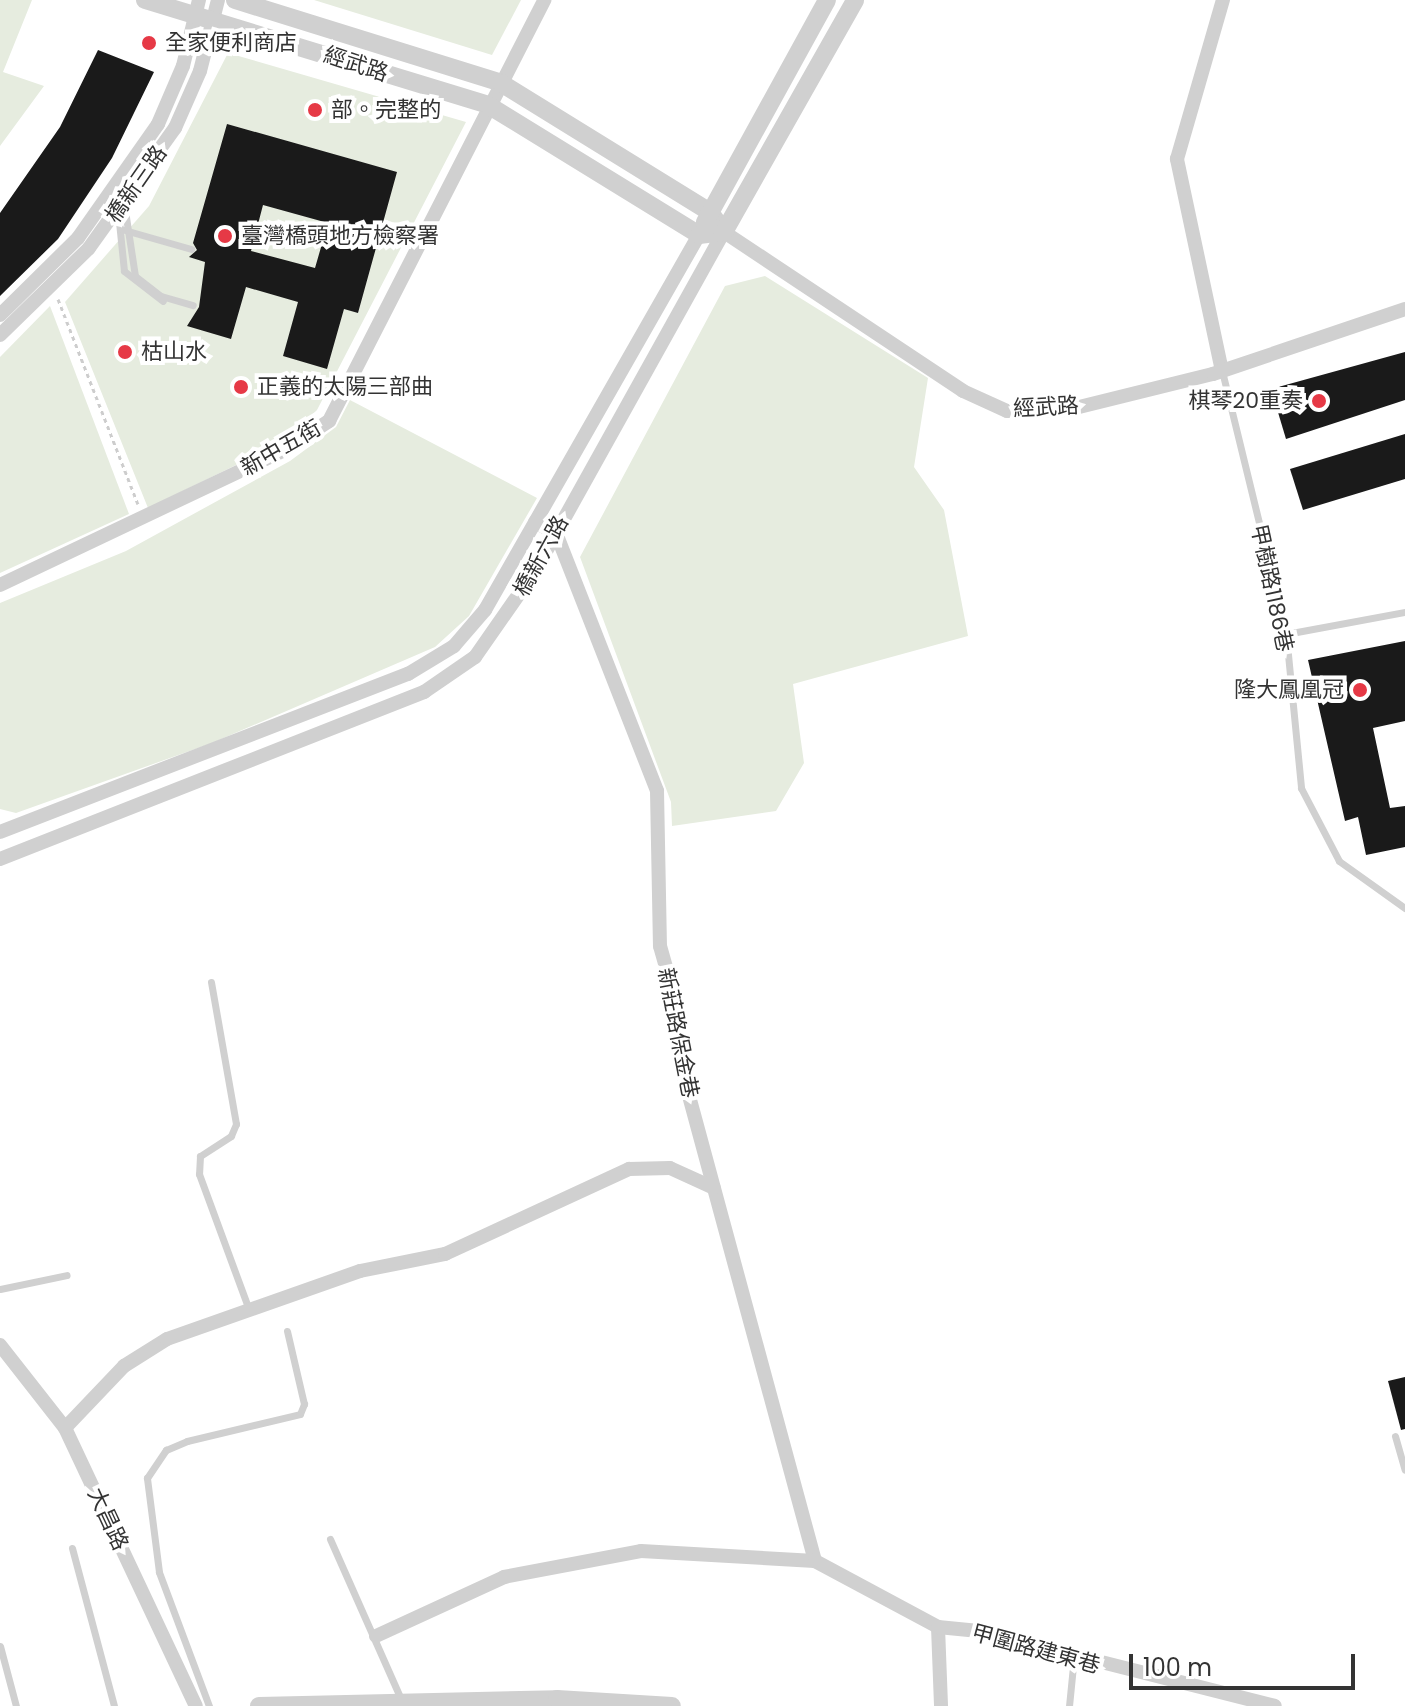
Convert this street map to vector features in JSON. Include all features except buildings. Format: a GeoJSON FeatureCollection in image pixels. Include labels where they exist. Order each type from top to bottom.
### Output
{"type":"FeatureCollection","features":[{"type":"Feature","properties":{"kind":"street","name":"經武路"},"geometry":{"type":"LineString","coordinates":[[145,0],[202,11],[488,105],[699,235]]}},
{"type":"Feature","properties":{"kind":"street","name":"橋新三路"},"geometry":{"type":"LineString","coordinates":[[0,315],[43,278],[114,193],[158,124],[202,11],[218,0]]}},
{"type":"Feature","properties":{"kind":"street","name":"經武路"},"geometry":{"type":"LineString","coordinates":[[235,0],[501,83],[710,212],[724,232],[963,391],[1007,411],[1067,410],[1222,371],[1405,309]]}},
{"type":"Feature","properties":{"kind":"street"},"geometry":{"type":"LineString","coordinates":[[501,83],[544,0]]}},
{"type":"Feature","properties":{"kind":"street","name":"橋新六路"},"geometry":{"type":"LineString","coordinates":[[0,832],[435,660],[485,610],[699,235],[827,0]]}},
{"type":"Feature","properties":{"kind":"street","name":"橋新六路"},"geometry":{"type":"LineString","coordinates":[[0,859],[424,692],[491,640],[556,533],[855,0]]}},
{"type":"Feature","properties":{"kind":"street"},"geometry":{"type":"LineString","coordinates":[[1222,371],[1177,159],[1223,0]]}},
{"type":"Feature","properties":{"kind":"street","name":"橋新三路"},"geometry":{"type":"LineString","coordinates":[[0,335],[117,228],[121,208],[175,128],[202,11]]}},
{"type":"Feature","properties":{"kind":"street","name":"新中五街"},"geometry":{"type":"LineString","coordinates":[[0,585],[144,519],[329,421],[501,83]]}},
{"type":"Feature","properties":{"kind":"street"},"geometry":{"type":"LineString","coordinates":[[699,235],[724,232]]}},
{"type":"Feature","properties":{"kind":"street"},"geometry":{"type":"LineString","coordinates":[[535,522],[556,533]]}},
{"type":"Feature","properties":{"kind":"street","name":"新莊路保金巷"},"geometry":{"type":"LineString","coordinates":[[556,533],[657,791],[660,946],[675,999],[679,1059],[815,1561]]}},
{"type":"Feature","properties":{"kind":"street"},"geometry":{"type":"LineString","coordinates":[[65,1428],[142,1353],[249,1310],[360,1271],[445,1254],[629,1169],[670,1168],[714,1188]]}},
{"type":"Feature","properties":{"kind":"street","name":"大昌路"},"geometry":{"type":"LineString","coordinates":[[0,1345],[65,1428],[196,1706]]}},
{"type":"Feature","properties":{"kind":"street"},"geometry":{"type":"LineString","coordinates":[[376,1636],[504,1577],[641,1551],[815,1561],[938,1627],[941,1706]]}},
{"type":"Feature","properties":{"kind":"street","name":"甲圍路建東巷"},"geometry":{"type":"LineString","coordinates":[[938,1627],[1074,1656],[1275,1706]]}},
{"type":"Feature","properties":{"kind":"street"},"geometry":{"type":"LineString","coordinates":[[259,1706],[672,1706]]}},
{"type":"Feature","properties":{"kind":"lane"},"geometry":{"type":"LineString","coordinates":[[117,228],[191,249]]}},
{"type":"Feature","properties":{"kind":"lane"},"geometry":{"type":"LineString","coordinates":[[117,228],[131,281],[150,296],[192,307]]}},
{"type":"Feature","properties":{"kind":"lane","name":"甲樹路1186巷"},"geometry":{"type":"LineString","coordinates":[[1222,371],[1286,634],[1301,788],[1316,825],[1339,861],[1405,908]]}},
{"type":"Feature","properties":{"kind":"lane"},"geometry":{"type":"LineString","coordinates":[[1286,634],[1405,612]]}},
{"type":"Feature","properties":{"kind":"lane"},"geometry":{"type":"LineString","coordinates":[[211,982],[236,1124],[231,1136],[200,1156],[199,1174],[249,1310]]}},
{"type":"Feature","properties":{"kind":"lane"},"geometry":{"type":"LineString","coordinates":[[0,1289],[67,1275]]}},
{"type":"Feature","properties":{"kind":"lane"},"geometry":{"type":"LineString","coordinates":[[209,1706],[159,1572],[147,1478],[166,1450],[187,1441],[300,1414],[304,1404],[287,1331]]}},
{"type":"Feature","properties":{"kind":"lane"},"geometry":{"type":"LineString","coordinates":[[1395,1436],[1405,1470]]}},
{"type":"Feature","properties":{"kind":"lane"},"geometry":{"type":"LineString","coordinates":[[330,1539],[376,1636],[402,1704]]}},
{"type":"Feature","properties":{"kind":"lane"},"geometry":{"type":"LineString","coordinates":[[72,1548],[114,1706]]}},
{"type":"Feature","properties":{"kind":"lane"},"geometry":{"type":"LineString","coordinates":[[0,1646],[16,1706]]}},
{"type":"Feature","properties":{"kind":"lane"},"geometry":{"type":"LineString","coordinates":[[1069,1706],[1074,1656]]}},
{"type":"Feature","properties":{"kind":"path"},"geometry":{"type":"LineString","coordinates":[[53,287],[144,519]]}},
{"type":"Feature","properties":{"kind":"shaded area"},"geometry":{"type":"Polygon","coordinates":[[[0,0],[32,0],[3,72],[44,86],[0,146],[0,0]]]}},
{"type":"Feature","properties":{"kind":"shaded area"},"geometry":{"type":"Polygon","coordinates":[[[314,0],[521,0],[492,55],[314,0]]]}},
{"type":"Feature","properties":{"kind":"shaded area"},"geometry":{"type":"Polygon","coordinates":[[[228,53],[466,122],[317,410],[285,441],[148,508],[65,302],[149,206],[228,53]]]}},
{"type":"Feature","properties":{"kind":"shaded area"},"geometry":{"type":"Polygon","coordinates":[[[765,276],[928,378],[914,467],[944,510],[968,636],[793,684],[804,763],[776,811],[672,826],[671,802],[580,557],[725,286],[765,276]]]}},
{"type":"Feature","properties":{"kind":"shaded area"},"geometry":{"type":"Polygon","coordinates":[[[50,306],[129,514],[0,573],[0,357],[50,306]]]}},
{"type":"Feature","properties":{"kind":"shaded area"},"geometry":{"type":"Polygon","coordinates":[[[350,400],[537,498],[469,616],[435,647],[212,743],[16,813],[0,809],[0,603],[126,551],[290,461],[336,427],[350,400]]]}},
{"type":"Feature","properties":{"kind":"place","name":"全家便利商店"},"geometry":{"type":"Point","coordinates":[149,43]}},
{"type":"Feature","properties":{"kind":"place","name":"部。完整的"},"geometry":{"type":"Point","coordinates":[315,110]}},
{"type":"Feature","properties":{"kind":"place","name":"臺灣橋頭地方檢察署"},"geometry":{"type":"Point","coordinates":[225,236]}},
{"type":"Feature","properties":{"kind":"place","name":"枯山水"},"geometry":{"type":"Point","coordinates":[125,352]}},
{"type":"Feature","properties":{"kind":"place","name":"正義的太陽三部曲"},"geometry":{"type":"Point","coordinates":[241,387]}},
{"type":"Feature","properties":{"kind":"place","name":"棋琴20重奏"},"geometry":{"type":"Point","coordinates":[1319,401]}},
{"type":"Feature","properties":{"kind":"place","name":"隆大鳳凰冠"},"geometry":{"type":"Point","coordinates":[1360,690]}}]}
